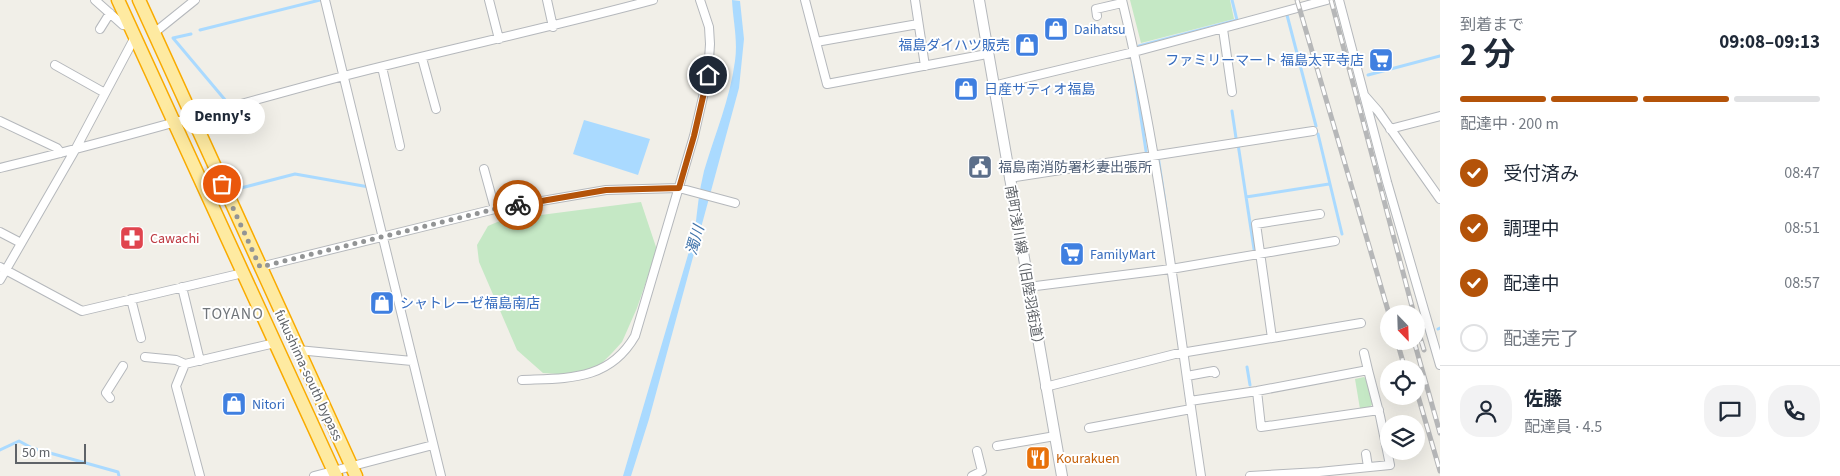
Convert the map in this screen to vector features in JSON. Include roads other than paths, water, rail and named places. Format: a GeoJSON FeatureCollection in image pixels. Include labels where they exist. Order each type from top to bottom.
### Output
{"type":"FeatureCollection","features":[{"type":"Feature","properties":{"kind":"highway","name":"fukushima-south bypass"},"geometry":{"type":"LineString","coordinates":[[118,0],[335,474]]}},
{"type":"Feature","properties":{"kind":"highway","name":"fukushima-south bypass"},"geometry":{"type":"LineString","coordinates":[[139,0],[353,471]]}},
{"type":"Feature","properties":{"kind":"street"},"geometry":{"type":"LineString","coordinates":[[154,33],[195,0]]}},
{"type":"Feature","properties":{"kind":"street"},"geometry":{"type":"LineString","coordinates":[[325,0],[441,476]]}},
{"type":"Feature","properties":{"kind":"street"},"geometry":{"type":"LineString","coordinates":[[489,0],[499,39]]}},
{"type":"Feature","properties":{"kind":"street"},"geometry":{"type":"LineString","coordinates":[[547,0],[552,26]]}},
{"type":"Feature","properties":{"kind":"street"},"geometry":{"type":"LineString","coordinates":[[0,168],[75,150],[343,77],[552,26],[622,4],[653,0]]}},
{"type":"Feature","properties":{"kind":"street"},"geometry":{"type":"LineString","coordinates":[[522,380],[566,378],[591,374],[608,366],[629,346],[635,336],[694,136],[708,75],[710,44],[708,27],[700,0]]}},
{"type":"Feature","properties":{"kind":"street"},"geometry":{"type":"LineString","coordinates":[[807,0],[827,84],[988,54]]}},
{"type":"Feature","properties":{"kind":"street"},"geometry":{"type":"LineString","coordinates":[[915,0],[925,66]]}},
{"type":"Feature","properties":{"kind":"street","name":"南町浅川線（旧陸羽街道）"},"geometry":{"type":"LineString","coordinates":[[979,0],[1062,476]]}},
{"type":"Feature","properties":{"kind":"street"},"geometry":{"type":"LineString","coordinates":[[993,86],[1134,52],[1327,0]]}},
{"type":"Feature","properties":{"kind":"street"},"geometry":{"type":"LineString","coordinates":[[1339,0],[1362,94],[1440,365]]}},
{"type":"Feature","properties":{"kind":"street"},"geometry":{"type":"LineString","coordinates":[[1098,16],[1096,9],[1122,1],[1134,52],[1153,155],[1201,476]]}},
{"type":"Feature","properties":{"kind":"street"},"geometry":{"type":"LineString","coordinates":[[0,280],[3,269],[21,243],[105,94],[132,31],[96,3]]}},
{"type":"Feature","properties":{"kind":"street"},"geometry":{"type":"LineString","coordinates":[[100,29],[110,13]]}},
{"type":"Feature","properties":{"kind":"street"},"geometry":{"type":"LineString","coordinates":[[816,42],[918,24]]}},
{"type":"Feature","properties":{"kind":"street"},"geometry":{"type":"LineString","coordinates":[[1223,29],[1232,92]]}},
{"type":"Feature","properties":{"kind":"street"},"geometry":{"type":"LineString","coordinates":[[422,58],[436,109]]}},
{"type":"Feature","properties":{"kind":"street"},"geometry":{"type":"LineString","coordinates":[[55,65],[105,94]]}},
{"type":"Feature","properties":{"kind":"street"},"geometry":{"type":"LineString","coordinates":[[382,67],[400,146]]}},
{"type":"Feature","properties":{"kind":"street"},"geometry":{"type":"LineString","coordinates":[[1362,94],[1439,196]]}},
{"type":"Feature","properties":{"kind":"street"},"geometry":{"type":"LineString","coordinates":[[1390,129],[1440,116]]}},
{"type":"Feature","properties":{"kind":"street"},"geometry":{"type":"LineString","coordinates":[[0,121],[57,148],[61,153]]}},
{"type":"Feature","properties":{"kind":"street"},"geometry":{"type":"LineString","coordinates":[[1009,178],[1313,131]]}},
{"type":"Feature","properties":{"kind":"street"},"geometry":{"type":"LineString","coordinates":[[484,169],[495,209]]}},
{"type":"Feature","properties":{"kind":"street"},"geometry":{"type":"LineString","coordinates":[[260,267],[495,209],[606,190],[679,188],[736,203]]}},
{"type":"Feature","properties":{"kind":"street"},"geometry":{"type":"LineString","coordinates":[[1272,338],[1256,224],[1320,214]]}},
{"type":"Feature","properties":{"kind":"street"},"geometry":{"type":"LineString","coordinates":[[0,232],[21,243]]}},
{"type":"Feature","properties":{"kind":"street"},"geometry":{"type":"LineString","coordinates":[[1028,287],[1171,268],[1335,240]]}},
{"type":"Feature","properties":{"kind":"street"},"geometry":{"type":"LineString","coordinates":[[3,269],[82,311],[242,273]]}},
{"type":"Feature","properties":{"kind":"street"},"geometry":{"type":"LineString","coordinates":[[182,287],[200,361]]}},
{"type":"Feature","properties":{"kind":"street"},"geometry":{"type":"LineString","coordinates":[[131,299],[141,338]]}},
{"type":"Feature","properties":{"kind":"street"},"geometry":{"type":"LineString","coordinates":[[1046,387],[1183,352],[1361,324]]}},
{"type":"Feature","properties":{"kind":"street"},"geometry":{"type":"LineString","coordinates":[[145,358],[176,360],[185,364],[275,343]]}},
{"type":"Feature","properties":{"kind":"street"},"geometry":{"type":"LineString","coordinates":[[298,350],[412,361]]}},
{"type":"Feature","properties":{"kind":"street"},"geometry":{"type":"LineString","coordinates":[[1250,476],[1336,473],[1390,465],[1379,410],[1364,354]]}},
{"type":"Feature","properties":{"kind":"street"},"geometry":{"type":"LineString","coordinates":[[185,364],[176,386],[200,476]]}},
{"type":"Feature","properties":{"kind":"street"},"geometry":{"type":"LineString","coordinates":[[110,398],[106,393],[124,366]]}},
{"type":"Feature","properties":{"kind":"street"},"geometry":{"type":"LineString","coordinates":[[1089,428],[1257,391],[1368,370]]}},
{"type":"Feature","properties":{"kind":"street"},"geometry":{"type":"LineString","coordinates":[[1187,376],[1214,371],[1215,373]]}},
{"type":"Feature","properties":{"kind":"street"},"geometry":{"type":"LineString","coordinates":[[1257,391],[1262,427],[1379,410]]}},
{"type":"Feature","properties":{"kind":"street"},"geometry":{"type":"LineString","coordinates":[[997,446],[1054,436]]}},
{"type":"Feature","properties":{"kind":"street"},"geometry":{"type":"LineString","coordinates":[[314,476],[353,471],[433,445]]}},
{"type":"Feature","properties":{"kind":"street"},"geometry":{"type":"LineString","coordinates":[[972,476],[982,471],[977,450]]}},
{"type":"Feature","properties":{"kind":"street"},"geometry":{"type":"LineString","coordinates":[[1366,454],[1368,467]]}},
{"type":"Feature","properties":{"kind":"water","name":"濁川"},"geometry":{"type":"Polygon","coordinates":[[[732,0],[740,1],[744,39],[739,88],[649,419],[631,476],[623,476],[695,231],[699,194],[704,171],[730,89],[736,53],[732,0]]]}},
{"type":"Feature","properties":{"kind":"water"},"geometry":{"type":"Polygon","coordinates":[[[584,120],[650,139],[638,175],[573,154],[584,120]]]}},
{"type":"Feature","properties":{"kind":"waterway"},"geometry":{"type":"LineString","coordinates":[[200,30],[320,0]]}},
{"type":"Feature","properties":{"kind":"waterway"},"geometry":{"type":"LineString","coordinates":[[1139,46],[1237,20],[1232,0]]}},
{"type":"Feature","properties":{"kind":"waterway"},"geometry":{"type":"LineString","coordinates":[[1287,15],[1316,126]]}},
{"type":"Feature","properties":{"kind":"waterway"},"geometry":{"type":"LineString","coordinates":[[191,34],[173,38],[226,101]]}},
{"type":"Feature","properties":{"kind":"waterway"},"geometry":{"type":"LineString","coordinates":[[1368,75],[1440,56]]}},
{"type":"Feature","properties":{"kind":"waterway"},"geometry":{"type":"LineString","coordinates":[[1133,65],[1146,151]]}},
{"type":"Feature","properties":{"kind":"waterway"},"geometry":{"type":"LineString","coordinates":[[1232,111],[1236,138]]}},
{"type":"Feature","properties":{"kind":"waterway"},"geometry":{"type":"LineString","coordinates":[[1318,134],[1342,234]]}},
{"type":"Feature","properties":{"kind":"waterway"},"geometry":{"type":"LineString","coordinates":[[1238,144],[1254,249]]}},
{"type":"Feature","properties":{"kind":"waterway"},"geometry":{"type":"LineString","coordinates":[[1158,156],[1166,209]]}},
{"type":"Feature","properties":{"kind":"waterway"},"geometry":{"type":"LineString","coordinates":[[237,189],[295,174],[369,187]]}},
{"type":"Feature","properties":{"kind":"waterway"},"geometry":{"type":"LineString","coordinates":[[1246,197],[1329,184]]}},
{"type":"Feature","properties":{"kind":"waterway"},"geometry":{"type":"LineString","coordinates":[[1247,367],[1250,385]]}},
{"type":"Feature","properties":{"kind":"waterway"},"geometry":{"type":"LineString","coordinates":[[0,450],[19,441],[32,448],[118,472],[119,476]]}},
{"type":"Feature","properties":{"kind":"railway"},"geometry":{"type":"LineString","coordinates":[[1297,0],[1386,305]]}},
{"type":"Feature","properties":{"kind":"railway"},"geometry":{"type":"LineString","coordinates":[[1331,0],[1412,305]]}},
{"type":"Feature","properties":{"kind":"railway"},"geometry":{"type":"LineString","coordinates":[[1400,350],[1402,360]]}},
{"type":"Feature","properties":{"kind":"railway"},"geometry":{"type":"LineString","coordinates":[[1417,350],[1440,433]]}},
{"type":"Feature","properties":{"kind":"railway"},"geometry":{"type":"LineString","coordinates":[[1421,405],[1440,471]]}},
{"type":"Feature","properties":{"kind":"place","name":"Daihatsu"},"geometry":{"type":"Point","coordinates":[1056,29]}},
{"type":"Feature","properties":{"kind":"place","name":"福島ダイハツ販売"},"geometry":{"type":"Point","coordinates":[1027,45]}},
{"type":"Feature","properties":{"kind":"place","name":"ファミリーマート 福島太平寺店"},"geometry":{"type":"Point","coordinates":[1381,60]}},
{"type":"Feature","properties":{"kind":"place","name":"日産サティオ福島"},"geometry":{"type":"Point","coordinates":[966,89]}},
{"type":"Feature","properties":{"kind":"place","name":"福島南消防署杉妻出張所"},"geometry":{"type":"Point","coordinates":[980,167]}},
{"type":"Feature","properties":{"kind":"place","name":"Denny's"},"geometry":{"type":"Point","coordinates":[222,184]}},
{"type":"Feature","properties":{"kind":"place","name":"Cawachi"},"geometry":{"type":"Point","coordinates":[132,238]}},
{"type":"Feature","properties":{"kind":"place","name":"FamilyMart"},"geometry":{"type":"Point","coordinates":[1072,254]}},
{"type":"Feature","properties":{"kind":"place","name":"シャトレーゼ福島南店"},"geometry":{"type":"Point","coordinates":[382,303]}},
{"type":"Feature","properties":{"kind":"place","name":"Nitori"},"geometry":{"type":"Point","coordinates":[234,404]}},
{"type":"Feature","properties":{"kind":"place","name":"Kourakuen"},"geometry":{"type":"Point","coordinates":[1038,458]}},
{"type":"Feature","properties":{"kind":"district","name":"TOYANO"},"geometry":{"type":"Point","coordinates":[233,313]}}]}
